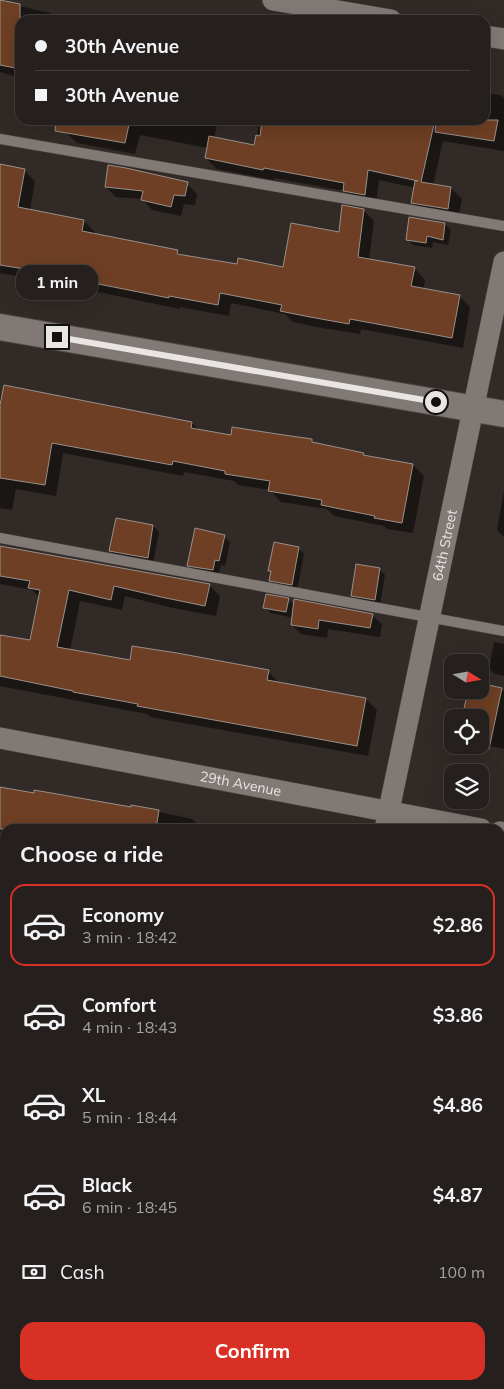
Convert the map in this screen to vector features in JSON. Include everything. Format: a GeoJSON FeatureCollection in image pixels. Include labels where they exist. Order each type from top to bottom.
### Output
{"type":"FeatureCollection","features":[{"type":"Feature","properties":{"kind":"street"},"geometry":{"type":"LineString","coordinates":[[273,0],[362,15]]}},
{"type":"Feature","properties":{"kind":"street"},"geometry":{"type":"LineString","coordinates":[[490,37],[504,39]]}},
{"type":"Feature","properties":{"kind":"street","name":"64th Street"},"geometry":{"type":"LineString","coordinates":[[387,820],[504,262]]}},
{"type":"Feature","properties":{"kind":"street"},"geometry":{"type":"LineString","coordinates":[[0,327],[504,414]]}},
{"type":"Feature","properties":{"kind":"street","name":"29th Avenue"},"geometry":{"type":"LineString","coordinates":[[0,738],[387,820],[429,824]]}},
{"type":"Feature","properties":{"kind":"lane"},"geometry":{"type":"LineString","coordinates":[[0,139],[504,226]]}},
{"type":"Feature","properties":{"kind":"lane"},"geometry":{"type":"LineString","coordinates":[[0,538],[504,631]]}},
{"type":"Feature","properties":{"kind":"building"},"geometry":{"type":"Polygon","coordinates":[[[0,0],[20,4],[20,15],[15,15],[15,68],[0,65],[0,0]]]}},
{"type":"Feature","properties":{"kind":"building"},"geometry":{"type":"Polygon","coordinates":[[[490,120],[498,120],[494,141],[435,132],[436,125],[490,125],[490,120]]]}},
{"type":"Feature","properties":{"kind":"building"},"geometry":{"type":"Polygon","coordinates":[[[56,125],[129,125],[125,143],[55,131],[56,125]]]}},
{"type":"Feature","properties":{"kind":"building"},"geometry":{"type":"Polygon","coordinates":[[[261,125],[434,125],[421,182],[451,187],[448,209],[411,203],[415,181],[418,181],[368,170],[365,195],[343,191],[344,183],[264,168],[263,170],[205,158],[209,136],[254,145],[256,135],[260,136],[261,125]]]}},
{"type":"Feature","properties":{"kind":"building"},"geometry":{"type":"Polygon","coordinates":[[[0,164],[25,169],[18,207],[84,220],[82,231],[178,250],[177,254],[237,264],[238,258],[283,267],[291,223],[339,232],[342,205],[364,209],[358,257],[415,267],[411,286],[460,295],[452,338],[350,319],[349,324],[310,317],[280,311],[282,305],[220,293],[218,305],[169,296],[169,298],[63,277],[62,282],[36,277],[37,271],[0,265],[0,164]]]}},
{"type":"Feature","properties":{"kind":"building"},"geometry":{"type":"Polygon","coordinates":[[[108,165],[188,182],[185,196],[174,195],[171,207],[141,200],[143,191],[105,187],[108,165]]]}},
{"type":"Feature","properties":{"kind":"building"},"geometry":{"type":"Polygon","coordinates":[[[409,217],[445,223],[443,240],[427,236],[426,243],[406,240],[409,217]]]}},
{"type":"Feature","properties":{"kind":"building"},"geometry":{"type":"Polygon","coordinates":[[[4,385],[192,422],[191,428],[231,435],[232,427],[312,439],[312,442],[364,453],[363,455],[413,464],[402,523],[321,505],[322,500],[268,491],[270,481],[225,474],[225,471],[173,461],[172,465],[52,443],[45,485],[0,478],[0,405],[4,385]]]}},
{"type":"Feature","properties":{"kind":"building"},"geometry":{"type":"Polygon","coordinates":[[[116,518],[153,525],[148,558],[109,551],[116,518]]]}},
{"type":"Feature","properties":{"kind":"building"},"geometry":{"type":"Polygon","coordinates":[[[195,528],[225,535],[219,561],[215,560],[213,570],[187,566],[195,528]]]}},
{"type":"Feature","properties":{"kind":"building"},"geometry":{"type":"Polygon","coordinates":[[[274,542],[299,547],[292,585],[269,581],[271,571],[268,571],[274,542]]]}},
{"type":"Feature","properties":{"kind":"building"},"geometry":{"type":"Polygon","coordinates":[[[0,546],[210,584],[205,606],[114,586],[111,600],[69,590],[57,647],[130,660],[132,646],[177,653],[269,670],[267,680],[366,698],[357,746],[137,706],[138,704],[0,676],[0,635],[30,640],[40,590],[28,588],[30,581],[0,576],[0,546]]]}},
{"type":"Feature","properties":{"kind":"building"},"geometry":{"type":"Polygon","coordinates":[[[356,564],[380,568],[375,600],[351,596],[356,564]]]}},
{"type":"Feature","properties":{"kind":"building"},"geometry":{"type":"Polygon","coordinates":[[[266,594],[289,598],[286,612],[263,608],[266,594]]]}},
{"type":"Feature","properties":{"kind":"building"},"geometry":{"type":"Polygon","coordinates":[[[294,599],[373,614],[370,628],[319,620],[318,629],[291,625],[294,599]]]}},
{"type":"Feature","properties":{"kind":"building"},"geometry":{"type":"Polygon","coordinates":[[[489,685],[502,688],[489,749],[489,709],[464,709],[466,699],[489,699],[489,685]]]}},
{"type":"Feature","properties":{"kind":"building"},"geometry":{"type":"Polygon","coordinates":[[[0,787],[34,793],[34,790],[159,810],[157,824],[0,824],[0,787]]]}},
{"type":"Feature","properties":{"kind":"route"},"geometry":{"type":"LineString","coordinates":[[57,337],[436,402]]}}]}
